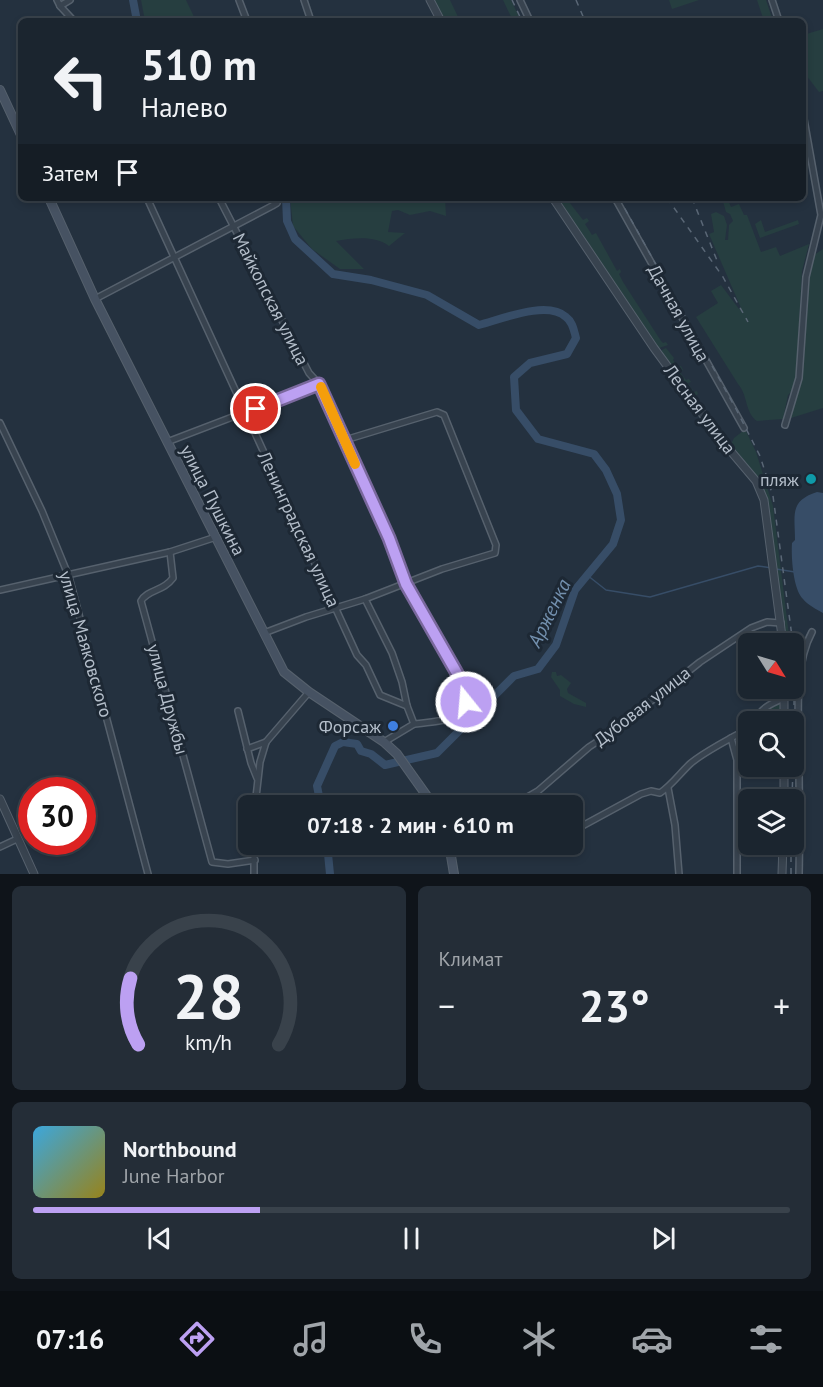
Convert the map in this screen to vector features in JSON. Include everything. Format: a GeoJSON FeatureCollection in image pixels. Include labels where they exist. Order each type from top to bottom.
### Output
{"type":"FeatureCollection","features":[{"type":"Feature","properties":{"kind":"main road"},"geometry":{"type":"LineString","coordinates":[[0,90],[18,129]]}},
{"type":"Feature","properties":{"kind":"main road","name":"улица Пушкина"},"geometry":{"type":"LineString","coordinates":[[50,201],[95,299],[284,672],[309,692],[384,742],[397,754],[426,795]]}},
{"type":"Feature","properties":{"kind":"main road"},"geometry":{"type":"LineString","coordinates":[[450,855],[454,874]]}},
{"type":"Feature","properties":{"kind":"street"},"geometry":{"type":"LineString","coordinates":[[70,0],[58,3],[71,18]]}},
{"type":"Feature","properties":{"kind":"street"},"geometry":{"type":"LineString","coordinates":[[239,0],[246,18]]}},
{"type":"Feature","properties":{"kind":"street"},"geometry":{"type":"LineString","coordinates":[[304,0],[310,18]]}},
{"type":"Feature","properties":{"kind":"street"},"geometry":{"type":"LineString","coordinates":[[430,0],[439,18]]}},
{"type":"Feature","properties":{"kind":"street"},"geometry":{"type":"LineString","coordinates":[[520,0],[529,18]]}},
{"type":"Feature","properties":{"kind":"street"},"geometry":{"type":"LineString","coordinates":[[772,0],[778,18]]}},
{"type":"Feature","properties":{"kind":"street"},"geometry":{"type":"LineString","coordinates":[[785,425],[799,378],[806,277],[822,215],[806,129]]}},
{"type":"Feature","properties":{"kind":"street","name":"Ленинградская улица"},"geometry":{"type":"LineString","coordinates":[[148,201],[357,655],[366,665],[380,695],[406,706]]}},
{"type":"Feature","properties":{"kind":"street","name":"Майкопская улица"},"geometry":{"type":"LineString","coordinates":[[220,201],[309,373],[319,384],[389,538],[406,584],[466,689],[466,702],[459,712],[440,723],[414,724]]}},
{"type":"Feature","properties":{"kind":"street"},"geometry":{"type":"LineString","coordinates":[[95,299],[278,201]]}},
{"type":"Feature","properties":{"kind":"street","name":"Лесная улица"},"geometry":{"type":"LineString","coordinates":[[555,201],[654,348],[723,442],[756,481],[764,500],[782,633]]}},
{"type":"Feature","properties":{"kind":"street","name":"Дачная улица"},"geometry":{"type":"LineString","coordinates":[[617,201],[744,428]]}},
{"type":"Feature","properties":{"kind":"street"},"geometry":{"type":"LineString","coordinates":[[167,442],[319,384]]}},
{"type":"Feature","properties":{"kind":"street"},"geometry":{"type":"LineString","coordinates":[[264,633],[365,599],[442,569],[495,553],[496,544],[444,415],[437,412],[345,440]]}},
{"type":"Feature","properties":{"kind":"street","name":"улица Маяковского"},"geometry":{"type":"LineString","coordinates":[[0,423],[42,511],[68,575],[148,874]]}},
{"type":"Feature","properties":{"kind":"street"},"geometry":{"type":"LineString","coordinates":[[0,590],[170,552],[216,537]]}},
{"type":"Feature","properties":{"kind":"street","name":"улица Дружбы"},"geometry":{"type":"LineString","coordinates":[[170,552],[172,578],[167,587],[145,595],[141,601],[212,862],[228,864],[255,860]]}},
{"type":"Feature","properties":{"kind":"street"},"geometry":{"type":"LineString","coordinates":[[365,599],[392,653],[402,682],[406,706],[414,724],[384,742]]}},
{"type":"Feature","properties":{"kind":"street","name":"Дубовая улица"},"geometry":{"type":"LineString","coordinates":[[531,795],[699,662],[752,628],[767,622],[781,623]]}},
{"type":"Feature","properties":{"kind":"street"},"geometry":{"type":"LineString","coordinates":[[800,874],[798,708],[801,666],[806,644],[812,632]]}},
{"type":"Feature","properties":{"kind":"street"},"geometry":{"type":"LineString","coordinates":[[256,795],[260,762],[266,742],[309,692]]}},
{"type":"Feature","properties":{"kind":"street"},"geometry":{"type":"LineString","coordinates":[[760,711],[765,706],[782,699]]}},
{"type":"Feature","properties":{"kind":"street"},"geometry":{"type":"LineString","coordinates":[[238,711],[257,780]]}},
{"type":"Feature","properties":{"kind":"street"},"geometry":{"type":"LineString","coordinates":[[583,826],[641,794],[651,791],[660,793],[668,788],[690,764],[738,734]]}},
{"type":"Feature","properties":{"kind":"street"},"geometry":{"type":"LineString","coordinates":[[731,738],[737,760],[737,874]]}},
{"type":"Feature","properties":{"kind":"street"},"geometry":{"type":"LineString","coordinates":[[247,749],[266,742]]}},
{"type":"Feature","properties":{"kind":"street"},"geometry":{"type":"LineString","coordinates":[[668,788],[675,825],[679,874]]}},
{"type":"Feature","properties":{"kind":"street"},"geometry":{"type":"LineString","coordinates":[[0,799],[34,874]]}},
{"type":"Feature","properties":{"kind":"street"},"geometry":{"type":"LineString","coordinates":[[0,847],[17,839]]}},
{"type":"Feature","properties":{"kind":"street"},"geometry":{"type":"LineString","coordinates":[[254,874],[255,855]]}},
{"type":"Feature","properties":{"kind":"street"},"geometry":{"type":"LineString","coordinates":[[782,874],[783,855]]}},
{"type":"Feature","properties":{"kind":"green space"},"geometry":{"type":"Polygon","coordinates":[[[141,0],[186,0],[195,18],[144,18],[141,0]]]}},
{"type":"Feature","properties":{"kind":"green space"},"geometry":{"type":"Polygon","coordinates":[[[434,0],[450,0],[459,18],[444,18],[434,0]]]}},
{"type":"Feature","properties":{"kind":"green space"},"geometry":{"type":"Polygon","coordinates":[[[503,0],[511,0],[520,18],[512,18],[503,0]]]}},
{"type":"Feature","properties":{"kind":"green space"},"geometry":{"type":"Polygon","coordinates":[[[669,0],[699,0],[672,9],[669,0]]]}},
{"type":"Feature","properties":{"kind":"green space"},"geometry":{"type":"Polygon","coordinates":[[[757,0],[766,0],[772,18],[763,18],[757,0]]]}},
{"type":"Feature","properties":{"kind":"green space"},"geometry":{"type":"Polygon","coordinates":[[[823,29],[823,91],[819,92],[806,75],[806,34],[823,29]]]}},
{"type":"Feature","properties":{"kind":"green space"},"geometry":{"type":"Polygon","coordinates":[[[290,201],[445,201],[446,216],[430,211],[410,215],[398,210],[392,211],[388,232],[405,233],[389,246],[371,239],[336,241],[364,269],[340,269],[312,249],[293,226],[290,201]]]}},
{"type":"Feature","properties":{"kind":"green space"},"geometry":{"type":"Polygon","coordinates":[[[559,201],[568,201],[583,220],[587,218],[589,221],[585,224],[592,235],[596,233],[617,271],[620,269],[619,274],[623,282],[661,341],[668,345],[659,348],[559,201]]]}},
{"type":"Feature","properties":{"kind":"green space"},"geometry":{"type":"Polygon","coordinates":[[[723,201],[728,201],[731,207],[739,204],[744,215],[747,215],[761,252],[776,247],[780,256],[809,244],[802,271],[796,378],[793,390],[788,395],[783,419],[757,421],[753,418],[744,393],[696,317],[718,303],[711,291],[721,285],[739,309],[741,308],[709,234],[714,232],[711,214],[716,212],[724,216],[727,225],[725,240],[728,240],[729,225],[733,221],[730,214],[726,212],[723,201]]]}},
{"type":"Feature","properties":{"kind":"green space"},"geometry":{"type":"Polygon","coordinates":[[[761,220],[765,232],[798,220],[799,224],[760,238],[755,224],[761,220]]]}},
{"type":"Feature","properties":{"kind":"green space"},"geometry":{"type":"Polygon","coordinates":[[[823,249],[823,408],[791,418],[802,372],[808,281],[814,255],[823,249]]]}},
{"type":"Feature","properties":{"kind":"green space"},"geometry":{"type":"Polygon","coordinates":[[[666,348],[678,367],[681,366],[683,370],[680,372],[686,380],[689,379],[691,382],[688,383],[694,392],[697,391],[698,394],[695,396],[703,408],[662,353],[662,350],[666,348]]]}},
{"type":"Feature","properties":{"kind":"green space"},"geometry":{"type":"Polygon","coordinates":[[[746,431],[756,452],[773,506],[789,633],[785,633],[773,548],[755,475],[731,444],[734,438],[746,431]]]}},
{"type":"Feature","properties":{"kind":"green space"},"geometry":{"type":"Polygon","coordinates":[[[552,672],[556,672],[557,676],[561,675],[571,683],[567,689],[568,693],[586,703],[586,707],[574,704],[560,696],[560,690],[551,677],[552,672]]]}},
{"type":"Feature","properties":{"kind":"green space"},"geometry":{"type":"Polygon","coordinates":[[[778,703],[780,705],[780,711],[764,711],[778,703]]]}},
{"type":"Feature","properties":{"kind":"water"},"geometry":{"type":"Polygon","coordinates":[[[817,492],[823,493],[823,613],[807,603],[800,594],[793,572],[792,556],[796,510],[802,500],[817,492]]]}},
{"type":"Feature","properties":{"kind":"waterway","name":"Арженка"},"geometry":{"type":"LineString","coordinates":[[133,0],[136,18]]}},
{"type":"Feature","properties":{"kind":"waterway","name":"Арженка"},"geometry":{"type":"LineString","coordinates":[[286,201],[287,221],[295,239],[333,274],[371,280],[427,295],[479,325],[536,310],[558,312],[568,319],[576,338],[567,354],[530,363],[514,377],[516,410],[538,439],[594,454],[606,470],[617,494],[621,520],[613,544],[575,590],[556,645],[538,669],[514,676],[437,753],[385,765],[371,754],[361,751],[357,744],[343,742],[335,746],[317,786],[319,795]]}},
{"type":"Feature","properties":{"kind":"waterway"},"geometry":{"type":"LineString","coordinates":[[587,575],[606,590],[650,597],[758,566],[772,568]]}},
{"type":"Feature","properties":{"kind":"waterway"},"geometry":{"type":"LineString","coordinates":[[776,569],[795,572]]}},
{"type":"Feature","properties":{"kind":"waterway","name":"Арженка"},"geometry":{"type":"LineString","coordinates":[[328,855],[330,874]]}},
{"type":"Feature","properties":{"kind":"railway"},"geometry":{"type":"LineString","coordinates":[[512,0],[521,18]]}},
{"type":"Feature","properties":{"kind":"railway"},"geometry":{"type":"LineString","coordinates":[[576,0],[584,18]]}},
{"type":"Feature","properties":{"kind":"railway"},"geometry":{"type":"LineString","coordinates":[[621,201],[760,456],[773,496],[792,633]]}},
{"type":"Feature","properties":{"kind":"railway"},"geometry":{"type":"LineString","coordinates":[[669,201],[723,277],[748,322]]}},
{"type":"Feature","properties":{"kind":"railway"},"geometry":{"type":"LineString","coordinates":[[693,201],[718,263]]}},
{"type":"Feature","properties":{"kind":"railway"},"geometry":{"type":"LineString","coordinates":[[794,699],[794,711]]}},
{"type":"Feature","properties":{"kind":"railway"},"geometry":{"type":"LineString","coordinates":[[792,789],[793,777]]}},
{"type":"Feature","properties":{"kind":"railway"},"geometry":{"type":"LineString","coordinates":[[791,855],[791,874]]}},
{"type":"Feature","properties":{"kind":"slow traffic"},"geometry":{"type":"LineString","coordinates":[[321,387],[355,464]]}},
{"type":"Feature","properties":{"kind":"place","name":"пляж"},"geometry":{"type":"Point","coordinates":[811,479]}},
{"type":"Feature","properties":{"kind":"place","name":"Форсаж"},"geometry":{"type":"Point","coordinates":[393,726]}},
{"type":"Feature","properties":{"kind":"route"},"geometry":{"type":"LineString","coordinates":[[256,409],[319,384],[389,538],[406,584],[466,689],[466,702]]}}]}
